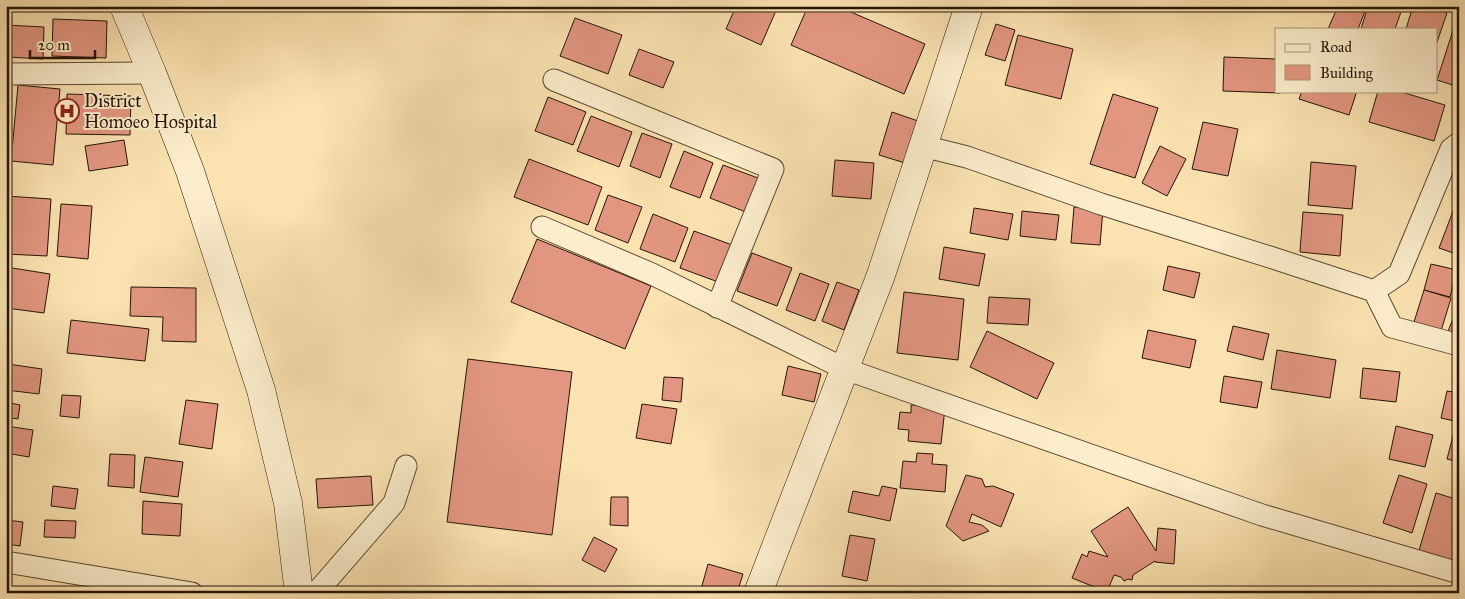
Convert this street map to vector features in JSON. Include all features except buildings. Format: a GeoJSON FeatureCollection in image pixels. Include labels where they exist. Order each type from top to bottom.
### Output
{"type":"FeatureCollection","features":[{"type":"Feature","properties":{"kind":"street"},"geometry":{"type":"LineString","coordinates":[[124,6],[190,171],[261,390],[288,503],[299,593]]}},
{"type":"Feature","properties":{"kind":"street"},"geometry":{"type":"LineString","coordinates":[[758,593],[881,275],[969,6]]}},
{"type":"Feature","properties":{"kind":"street"},"geometry":{"type":"LineString","coordinates":[[6,74],[152,74]]}},
{"type":"Feature","properties":{"kind":"street"},"geometry":{"type":"LineString","coordinates":[[554,80],[773,169],[717,307]]}},
{"type":"Feature","properties":{"kind":"street"},"geometry":{"type":"LineString","coordinates":[[1374,291],[1399,274],[1451,149],[1459,143]]}},
{"type":"Feature","properties":{"kind":"street"},"geometry":{"type":"LineString","coordinates":[[924,146],[967,157],[1101,204],[1374,291],[1392,327],[1459,346]]}},
{"type":"Feature","properties":{"kind":"street"},"geometry":{"type":"LineString","coordinates":[[542,227],[652,274],[845,369],[1262,515],[1459,573]]}},
{"type":"Feature","properties":{"kind":"street"},"geometry":{"type":"LineString","coordinates":[[316,593],[394,503],[406,466]]}},
{"type":"Feature","properties":{"kind":"street"},"geometry":{"type":"LineString","coordinates":[[6,562],[192,593]]}},
{"type":"Feature","properties":{"kind":"place","name":"District Homoeo Hospital"},"geometry":{"type":"Point","coordinates":[67,111]}}]}
